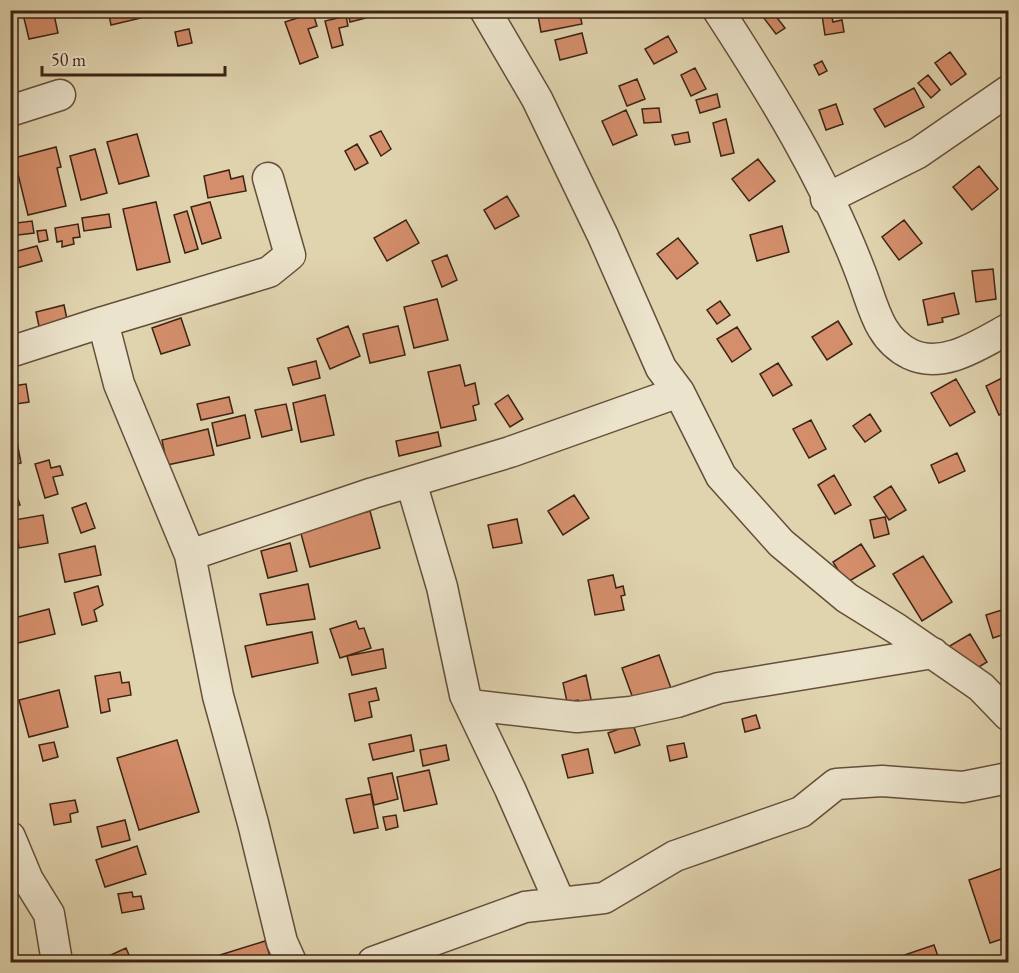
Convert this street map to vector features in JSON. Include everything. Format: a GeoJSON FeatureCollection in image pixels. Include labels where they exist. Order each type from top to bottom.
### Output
{"type":"FeatureCollection","features":[{"type":"Feature","properties":{"kind":"street"},"geometry":{"type":"LineString","coordinates":[[718,10],[772,93],[811,163],[826,199],[850,244],[877,318],[888,340],[912,355],[933,360],[959,354],[1008,329]]}},
{"type":"Feature","properties":{"kind":"street"},"geometry":{"type":"LineString","coordinates":[[498,15],[603,236],[661,368],[678,392],[721,476],[781,543],[847,598],[933,653],[1005,706]]}},
{"type":"Feature","properties":{"kind":"street"},"geometry":{"type":"LineString","coordinates":[[826,199],[918,153],[1008,91]]}},
{"type":"Feature","properties":{"kind":"street"},"geometry":{"type":"LineString","coordinates":[[10,111],[60,95]]}},
{"type":"Feature","properties":{"kind":"street"},"geometry":{"type":"LineString","coordinates":[[10,352],[269,272],[290,255],[268,178]]}},
{"type":"Feature","properties":{"kind":"street"},"geometry":{"type":"LineString","coordinates":[[103,322],[119,384],[190,555],[218,696],[254,823],[282,942],[291,963]]}},
{"type":"Feature","properties":{"kind":"street"},"geometry":{"type":"LineString","coordinates":[[190,555],[411,482],[510,453],[678,392]]}},
{"type":"Feature","properties":{"kind":"street"},"geometry":{"type":"LineString","coordinates":[[411,482],[442,587],[465,695],[560,903]]}},
{"type":"Feature","properties":{"kind":"street"},"geometry":{"type":"LineString","coordinates":[[470,705],[578,717],[631,712],[677,702],[719,688],[933,653]]}},
{"type":"Feature","properties":{"kind":"street"},"geometry":{"type":"LineString","coordinates":[[373,963],[525,907],[604,898],[675,856],[801,812],[836,784],[882,781],[963,787],[1008,778]]}},
{"type":"Feature","properties":{"kind":"street"},"geometry":{"type":"LineString","coordinates":[[10,837],[28,880],[49,914],[57,963]]}},
{"type":"Feature","properties":{"kind":"building"},"geometry":{"type":"Polygon","coordinates":[[[22,10],[53,10],[58,33],[29,39],[22,10]]]}},
{"type":"Feature","properties":{"kind":"building"},"geometry":{"type":"Polygon","coordinates":[[[108,10],[140,10],[141,18],[111,25],[108,10]]]}},
{"type":"Feature","properties":{"kind":"building"},"geometry":{"type":"Polygon","coordinates":[[[367,10],[365,11],[366,18],[350,22],[348,12],[367,10]]]}},
{"type":"Feature","properties":{"kind":"building"},"geometry":{"type":"Polygon","coordinates":[[[537,10],[579,10],[582,24],[541,32],[537,10]]]}},
{"type":"Feature","properties":{"kind":"building"},"geometry":{"type":"Polygon","coordinates":[[[763,10],[771,10],[785,28],[776,34],[760,13],[763,10]]]}},
{"type":"Feature","properties":{"kind":"building"},"geometry":{"type":"Polygon","coordinates":[[[313,13],[317,26],[308,29],[318,57],[300,64],[285,22],[313,13]]]}},
{"type":"Feature","properties":{"kind":"building"},"geometry":{"type":"Polygon","coordinates":[[[831,13],[833,22],[842,20],[844,32],[825,35],[822,15],[831,13]]]}},
{"type":"Feature","properties":{"kind":"building"},"geometry":{"type":"Polygon","coordinates":[[[346,16],[348,26],[339,28],[343,45],[332,48],[325,21],[346,16]]]}},
{"type":"Feature","properties":{"kind":"building"},"geometry":{"type":"Polygon","coordinates":[[[189,29],[192,43],[178,46],[175,32],[189,29]]]}},
{"type":"Feature","properties":{"kind":"building"},"geometry":{"type":"Polygon","coordinates":[[[582,33],[587,53],[560,60],[555,40],[582,33]]]}},
{"type":"Feature","properties":{"kind":"building"},"geometry":{"type":"Polygon","coordinates":[[[668,36],[677,52],[654,64],[645,49],[668,36]]]}},
{"type":"Feature","properties":{"kind":"building"},"geometry":{"type":"Polygon","coordinates":[[[950,52],[966,74],[951,85],[935,63],[950,52]]]}},
{"type":"Feature","properties":{"kind":"building"},"geometry":{"type":"Polygon","coordinates":[[[822,61],[827,71],[819,75],[814,65],[822,61]]]}},
{"type":"Feature","properties":{"kind":"building"},"geometry":{"type":"Polygon","coordinates":[[[695,68],[706,89],[691,96],[681,75],[695,68]]]}},
{"type":"Feature","properties":{"kind":"building"},"geometry":{"type":"Polygon","coordinates":[[[928,75],[940,90],[931,98],[918,83],[928,75]]]}},
{"type":"Feature","properties":{"kind":"building"},"geometry":{"type":"Polygon","coordinates":[[[637,79],[645,99],[627,106],[619,86],[637,79]]]}},
{"type":"Feature","properties":{"kind":"building"},"geometry":{"type":"Polygon","coordinates":[[[914,88],[924,107],[885,127],[874,109],[914,88]]]}},
{"type":"Feature","properties":{"kind":"building"},"geometry":{"type":"Polygon","coordinates":[[[717,94],[720,107],[700,113],[696,100],[717,94]]]}},
{"type":"Feature","properties":{"kind":"building"},"geometry":{"type":"Polygon","coordinates":[[[836,104],[843,124],[826,130],[819,110],[836,104]]]}},
{"type":"Feature","properties":{"kind":"building"},"geometry":{"type":"Polygon","coordinates":[[[659,108],[661,122],[644,123],[642,109],[659,108]]]}},
{"type":"Feature","properties":{"kind":"building"},"geometry":{"type":"Polygon","coordinates":[[[626,110],[637,135],[613,145],[602,121],[626,110]]]}},
{"type":"Feature","properties":{"kind":"building"},"geometry":{"type":"Polygon","coordinates":[[[726,119],[734,153],[721,156],[713,123],[726,119]]]}},
{"type":"Feature","properties":{"kind":"building"},"geometry":{"type":"Polygon","coordinates":[[[381,131],[391,149],[381,156],[370,136],[381,131]]]}},
{"type":"Feature","properties":{"kind":"building"},"geometry":{"type":"Polygon","coordinates":[[[688,132],[690,142],[675,145],[672,135],[688,132]]]}},
{"type":"Feature","properties":{"kind":"building"},"geometry":{"type":"Polygon","coordinates":[[[137,134],[149,176],[119,184],[107,142],[137,134]]]}},
{"type":"Feature","properties":{"kind":"building"},"geometry":{"type":"Polygon","coordinates":[[[357,144],[368,163],[355,170],[345,151],[357,144]]]}},
{"type":"Feature","properties":{"kind":"building"},"geometry":{"type":"Polygon","coordinates":[[[56,147],[61,167],[57,168],[66,206],[28,215],[14,158],[56,147]]]}},
{"type":"Feature","properties":{"kind":"building"},"geometry":{"type":"Polygon","coordinates":[[[95,149],[107,193],[81,200],[70,156],[95,149]]]}},
{"type":"Feature","properties":{"kind":"building"},"geometry":{"type":"Polygon","coordinates":[[[758,159],[775,181],[749,201],[732,179],[758,159]]]}},
{"type":"Feature","properties":{"kind":"building"},"geometry":{"type":"Polygon","coordinates":[[[979,166],[998,189],[972,210],[953,187],[979,166]]]}},
{"type":"Feature","properties":{"kind":"building"},"geometry":{"type":"Polygon","coordinates":[[[229,170],[231,179],[243,176],[246,191],[208,198],[204,176],[229,170]]]}},
{"type":"Feature","properties":{"kind":"building"},"geometry":{"type":"Polygon","coordinates":[[[507,196],[519,216],[495,229],[484,210],[507,196]]]}},
{"type":"Feature","properties":{"kind":"building"},"geometry":{"type":"Polygon","coordinates":[[[156,202],[170,262],[137,270],[123,209],[156,202]]]}},
{"type":"Feature","properties":{"kind":"building"},"geometry":{"type":"Polygon","coordinates":[[[210,202],[221,238],[202,244],[191,207],[210,202]]]}},
{"type":"Feature","properties":{"kind":"building"},"geometry":{"type":"Polygon","coordinates":[[[15,210],[17,223],[32,221],[34,233],[10,236],[10,211],[15,210]]]}},
{"type":"Feature","properties":{"kind":"building"},"geometry":{"type":"Polygon","coordinates":[[[187,211],[198,249],[185,253],[174,215],[187,211]]]}},
{"type":"Feature","properties":{"kind":"building"},"geometry":{"type":"Polygon","coordinates":[[[109,214],[111,227],[84,231],[82,218],[109,214]]]}},
{"type":"Feature","properties":{"kind":"building"},"geometry":{"type":"Polygon","coordinates":[[[406,220],[419,243],[387,261],[374,238],[406,220]]]}},
{"type":"Feature","properties":{"kind":"building"},"geometry":{"type":"Polygon","coordinates":[[[904,220],[922,243],[899,260],[882,237],[904,220]]]}},
{"type":"Feature","properties":{"kind":"building"},"geometry":{"type":"Polygon","coordinates":[[[78,224],[80,237],[73,238],[74,244],[62,247],[62,241],[57,242],[55,228],[78,224]]]}},
{"type":"Feature","properties":{"kind":"building"},"geometry":{"type":"Polygon","coordinates":[[[782,226],[789,252],[757,261],[750,235],[782,226]]]}},
{"type":"Feature","properties":{"kind":"building"},"geometry":{"type":"Polygon","coordinates":[[[46,230],[48,240],[39,242],[37,231],[46,230]]]}},
{"type":"Feature","properties":{"kind":"building"},"geometry":{"type":"Polygon","coordinates":[[[678,238],[698,263],[677,279],[657,254],[678,238]]]}},
{"type":"Feature","properties":{"kind":"building"},"geometry":{"type":"Polygon","coordinates":[[[37,246],[42,261],[13,269],[10,253],[37,246]]]}},
{"type":"Feature","properties":{"kind":"building"},"geometry":{"type":"Polygon","coordinates":[[[447,255],[457,280],[442,287],[432,261],[447,255]]]}},
{"type":"Feature","properties":{"kind":"building"},"geometry":{"type":"Polygon","coordinates":[[[993,269],[996,299],[976,302],[972,271],[993,269]]]}},
{"type":"Feature","properties":{"kind":"building"},"geometry":{"type":"Polygon","coordinates":[[[954,293],[959,314],[942,318],[943,322],[928,325],[923,300],[954,293]]]}},
{"type":"Feature","properties":{"kind":"building"},"geometry":{"type":"Polygon","coordinates":[[[437,299],[448,340],[414,348],[404,307],[437,299]]]}},
{"type":"Feature","properties":{"kind":"building"},"geometry":{"type":"Polygon","coordinates":[[[720,301],[730,315],[717,324],[707,310],[720,301]]]}},
{"type":"Feature","properties":{"kind":"building"},"geometry":{"type":"Polygon","coordinates":[[[64,305],[68,324],[40,331],[36,312],[64,305]]]}},
{"type":"Feature","properties":{"kind":"building"},"geometry":{"type":"Polygon","coordinates":[[[181,318],[190,345],[161,354],[152,328],[181,318]]]}},
{"type":"Feature","properties":{"kind":"building"},"geometry":{"type":"Polygon","coordinates":[[[838,321],[852,344],[827,360],[812,337],[838,321]]]}},
{"type":"Feature","properties":{"kind":"building"},"geometry":{"type":"Polygon","coordinates":[[[348,326],[360,356],[330,369],[317,339],[348,326]]]}},
{"type":"Feature","properties":{"kind":"building"},"geometry":{"type":"Polygon","coordinates":[[[398,326],[405,355],[370,363],[363,334],[398,326]]]}},
{"type":"Feature","properties":{"kind":"building"},"geometry":{"type":"Polygon","coordinates":[[[737,327],[751,349],[732,362],[717,339],[737,327]]]}},
{"type":"Feature","properties":{"kind":"building"},"geometry":{"type":"Polygon","coordinates":[[[316,361],[320,378],[293,385],[288,368],[316,361]]]}},
{"type":"Feature","properties":{"kind":"building"},"geometry":{"type":"Polygon","coordinates":[[[778,363],[792,385],[773,396],[760,374],[778,363]]]}},
{"type":"Feature","properties":{"kind":"building"},"geometry":{"type":"Polygon","coordinates":[[[460,365],[465,386],[475,383],[479,404],[473,406],[476,420],[441,428],[428,372],[460,365]]]}},
{"type":"Feature","properties":{"kind":"building"},"geometry":{"type":"Polygon","coordinates":[[[1008,375],[1008,411],[999,415],[986,386],[1008,375]]]}},
{"type":"Feature","properties":{"kind":"building"},"geometry":{"type":"Polygon","coordinates":[[[956,379],[975,412],[950,426],[931,393],[956,379]]]}},
{"type":"Feature","properties":{"kind":"building"},"geometry":{"type":"Polygon","coordinates":[[[26,384],[29,402],[16,404],[13,386],[26,384]]]}},
{"type":"Feature","properties":{"kind":"building"},"geometry":{"type":"Polygon","coordinates":[[[325,395],[334,435],[301,442],[293,403],[325,395]]]}},
{"type":"Feature","properties":{"kind":"building"},"geometry":{"type":"Polygon","coordinates":[[[508,395],[523,419],[510,427],[495,404],[508,395]]]}},
{"type":"Feature","properties":{"kind":"building"},"geometry":{"type":"Polygon","coordinates":[[[229,397],[233,413],[201,420],[197,404],[229,397]]]}},
{"type":"Feature","properties":{"kind":"building"},"geometry":{"type":"Polygon","coordinates":[[[286,404],[292,430],[262,437],[255,410],[286,404]]]}},
{"type":"Feature","properties":{"kind":"building"},"geometry":{"type":"Polygon","coordinates":[[[870,414],[881,431],[865,442],[853,426],[870,414]]]}},
{"type":"Feature","properties":{"kind":"building"},"geometry":{"type":"Polygon","coordinates":[[[245,415],[250,438],[217,446],[212,423],[245,415]]]}},
{"type":"Feature","properties":{"kind":"building"},"geometry":{"type":"Polygon","coordinates":[[[811,420],[826,449],[809,458],[793,429],[811,420]]]}},
{"type":"Feature","properties":{"kind":"building"},"geometry":{"type":"Polygon","coordinates":[[[10,426],[14,426],[21,463],[10,466],[10,426]]]}},
{"type":"Feature","properties":{"kind":"building"},"geometry":{"type":"Polygon","coordinates":[[[208,429],[214,455],[167,465],[162,440],[208,429]]]}},
{"type":"Feature","properties":{"kind":"building"},"geometry":{"type":"Polygon","coordinates":[[[438,432],[441,446],[399,456],[396,441],[438,432]]]}},
{"type":"Feature","properties":{"kind":"building"},"geometry":{"type":"Polygon","coordinates":[[[957,453],[965,471],[939,483],[931,465],[957,453]]]}},
{"type":"Feature","properties":{"kind":"building"},"geometry":{"type":"Polygon","coordinates":[[[49,460],[51,468],[60,466],[63,475],[53,477],[58,494],[45,498],[35,464],[49,460]]]}},
{"type":"Feature","properties":{"kind":"building"},"geometry":{"type":"Polygon","coordinates":[[[834,475],[851,505],[835,514],[818,485],[834,475]]]}},
{"type":"Feature","properties":{"kind":"building"},"geometry":{"type":"Polygon","coordinates":[[[10,476],[20,505],[10,507],[10,476]]]}},
{"type":"Feature","properties":{"kind":"building"},"geometry":{"type":"Polygon","coordinates":[[[891,486],[906,510],[889,520],[874,497],[891,486]]]}},
{"type":"Feature","properties":{"kind":"building"},"geometry":{"type":"Polygon","coordinates":[[[574,495],[589,518],[563,535],[548,511],[574,495]]]}},
{"type":"Feature","properties":{"kind":"building"},"geometry":{"type":"Polygon","coordinates":[[[86,503],[95,528],[81,533],[72,508],[86,503]]]}},
{"type":"Feature","properties":{"kind":"building"},"geometry":{"type":"Polygon","coordinates":[[[370,511],[380,548],[310,567],[300,530],[370,511]]]}},
{"type":"Feature","properties":{"kind":"building"},"geometry":{"type":"Polygon","coordinates":[[[43,515],[48,543],[19,548],[14,520],[43,515]]]}},
{"type":"Feature","properties":{"kind":"building"},"geometry":{"type":"Polygon","coordinates":[[[885,517],[889,534],[874,538],[870,520],[885,517]]]}},
{"type":"Feature","properties":{"kind":"building"},"geometry":{"type":"Polygon","coordinates":[[[517,519],[522,543],[493,548],[488,525],[517,519]]]}},
{"type":"Feature","properties":{"kind":"building"},"geometry":{"type":"Polygon","coordinates":[[[290,543],[297,571],[268,578],[261,551],[290,543]]]}},
{"type":"Feature","properties":{"kind":"building"},"geometry":{"type":"Polygon","coordinates":[[[861,544],[875,566],[846,583],[833,562],[861,544]]]}},
{"type":"Feature","properties":{"kind":"building"},"geometry":{"type":"Polygon","coordinates":[[[95,546],[101,575],[65,582],[59,554],[95,546]]]}},
{"type":"Feature","properties":{"kind":"building"},"geometry":{"type":"Polygon","coordinates":[[[923,556],[952,602],[922,621],[893,574],[923,556]]]}},
{"type":"Feature","properties":{"kind":"building"},"geometry":{"type":"Polygon","coordinates":[[[613,575],[616,588],[623,586],[625,595],[621,596],[624,610],[595,615],[588,580],[613,575]]]}},
{"type":"Feature","properties":{"kind":"building"},"geometry":{"type":"Polygon","coordinates":[[[308,584],[315,619],[267,625],[260,594],[308,584]]]}},
{"type":"Feature","properties":{"kind":"building"},"geometry":{"type":"Polygon","coordinates":[[[98,586],[103,605],[94,610],[97,621],[82,625],[74,593],[98,586]]]}},
{"type":"Feature","properties":{"kind":"building"},"geometry":{"type":"Polygon","coordinates":[[[1008,608],[1008,633],[993,638],[986,615],[1008,608]]]}},
{"type":"Feature","properties":{"kind":"building"},"geometry":{"type":"Polygon","coordinates":[[[49,609],[55,634],[10,645],[10,619],[49,609]]]}},
{"type":"Feature","properties":{"kind":"building"},"geometry":{"type":"Polygon","coordinates":[[[356,621],[359,629],[364,628],[371,648],[340,658],[330,629],[356,621]]]}},
{"type":"Feature","properties":{"kind":"building"},"geometry":{"type":"Polygon","coordinates":[[[312,632],[318,663],[252,677],[245,646],[312,632]]]}},
{"type":"Feature","properties":{"kind":"building"},"geometry":{"type":"Polygon","coordinates":[[[970,634],[987,662],[966,675],[948,647],[970,634]]]}},
{"type":"Feature","properties":{"kind":"building"},"geometry":{"type":"Polygon","coordinates":[[[383,649],[386,668],[352,675],[347,656],[383,649]]]}},
{"type":"Feature","properties":{"kind":"building"},"geometry":{"type":"Polygon","coordinates":[[[659,655],[672,691],[635,704],[622,668],[659,655]]]}},
{"type":"Feature","properties":{"kind":"building"},"geometry":{"type":"Polygon","coordinates":[[[120,672],[122,683],[129,682],[131,695],[108,699],[110,711],[101,713],[95,676],[120,672]]]}},
{"type":"Feature","properties":{"kind":"building"},"geometry":{"type":"Polygon","coordinates":[[[586,675],[592,704],[579,706],[578,700],[567,702],[563,683],[586,675]]]}},
{"type":"Feature","properties":{"kind":"building"},"geometry":{"type":"Polygon","coordinates":[[[376,688],[379,700],[369,702],[372,717],[355,721],[349,694],[376,688]]]}},
{"type":"Feature","properties":{"kind":"building"},"geometry":{"type":"Polygon","coordinates":[[[59,690],[68,727],[29,737],[19,700],[59,690]]]}},
{"type":"Feature","properties":{"kind":"building"},"geometry":{"type":"Polygon","coordinates":[[[756,715],[760,728],[745,732],[742,719],[756,715]]]}},
{"type":"Feature","properties":{"kind":"building"},"geometry":{"type":"Polygon","coordinates":[[[633,724],[640,745],[615,753],[608,733],[633,724]]]}},
{"type":"Feature","properties":{"kind":"building"},"geometry":{"type":"Polygon","coordinates":[[[411,735],[414,751],[373,760],[369,744],[411,735]]]}},
{"type":"Feature","properties":{"kind":"building"},"geometry":{"type":"Polygon","coordinates":[[[177,740],[199,812],[139,830],[117,758],[177,740]]]}},
{"type":"Feature","properties":{"kind":"building"},"geometry":{"type":"Polygon","coordinates":[[[54,742],[58,757],[43,761],[39,745],[54,742]]]}},
{"type":"Feature","properties":{"kind":"building"},"geometry":{"type":"Polygon","coordinates":[[[684,743],[687,757],[670,761],[667,746],[684,743]]]}},
{"type":"Feature","properties":{"kind":"building"},"geometry":{"type":"Polygon","coordinates":[[[446,745],[449,760],[423,766],[420,750],[446,745]]]}},
{"type":"Feature","properties":{"kind":"building"},"geometry":{"type":"Polygon","coordinates":[[[588,749],[593,773],[568,778],[562,755],[588,749]]]}},
{"type":"Feature","properties":{"kind":"building"},"geometry":{"type":"Polygon","coordinates":[[[429,770],[437,804],[404,811],[397,777],[429,770]]]}},
{"type":"Feature","properties":{"kind":"building"},"geometry":{"type":"Polygon","coordinates":[[[392,773],[398,799],[374,805],[368,778],[392,773]]]}},
{"type":"Feature","properties":{"kind":"building"},"geometry":{"type":"Polygon","coordinates":[[[371,794],[378,828],[354,833],[346,799],[371,794]]]}},
{"type":"Feature","properties":{"kind":"building"},"geometry":{"type":"Polygon","coordinates":[[[75,800],[78,812],[70,814],[71,822],[54,825],[50,804],[75,800]]]}},
{"type":"Feature","properties":{"kind":"building"},"geometry":{"type":"Polygon","coordinates":[[[396,815],[398,827],[386,830],[383,817],[396,815]]]}},
{"type":"Feature","properties":{"kind":"building"},"geometry":{"type":"Polygon","coordinates":[[[125,820],[130,840],[102,847],[97,827],[125,820]]]}},
{"type":"Feature","properties":{"kind":"building"},"geometry":{"type":"Polygon","coordinates":[[[137,846],[146,874],[105,887],[96,860],[137,846]]]}},
{"type":"Feature","properties":{"kind":"building"},"geometry":{"type":"Polygon","coordinates":[[[1008,866],[1008,937],[990,943],[969,880],[1008,866]]]}},
{"type":"Feature","properties":{"kind":"building"},"geometry":{"type":"Polygon","coordinates":[[[132,892],[133,897],[141,896],[144,909],[122,913],[118,894],[132,892]]]}},
{"type":"Feature","properties":{"kind":"building"},"geometry":{"type":"Polygon","coordinates":[[[265,941],[272,962],[206,962],[221,958],[220,955],[265,941]]]}},
{"type":"Feature","properties":{"kind":"building"},"geometry":{"type":"Polygon","coordinates":[[[934,945],[940,962],[884,962],[934,945]]]}},
{"type":"Feature","properties":{"kind":"building"},"geometry":{"type":"Polygon","coordinates":[[[126,948],[132,962],[104,962],[102,959],[126,948]]]}}]}
